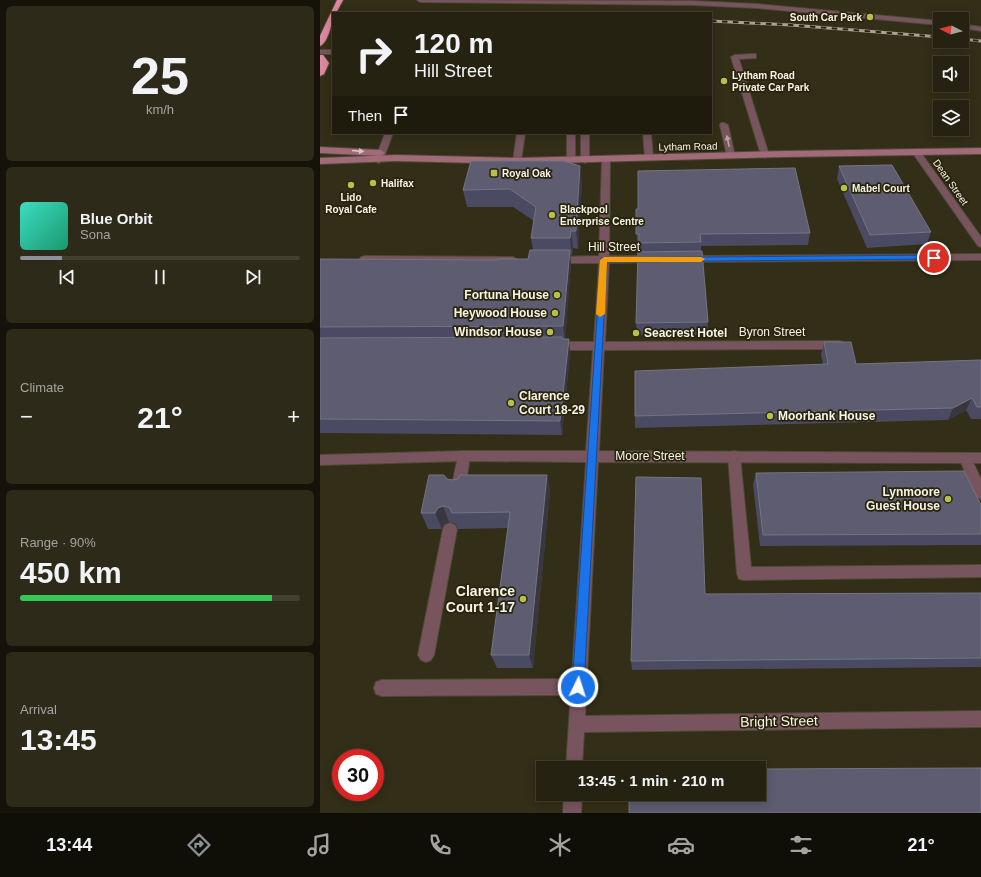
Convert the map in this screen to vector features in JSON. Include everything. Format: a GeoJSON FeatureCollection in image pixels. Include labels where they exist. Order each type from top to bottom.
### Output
{"type":"FeatureCollection","features":[{"type":"Feature","properties":{"kind":"highway"},"geometry":{"type":"LineString","coordinates":[[334,12],[340,0]]}},
{"type":"Feature","properties":{"kind":"highway"},"geometry":{"type":"LineString","coordinates":[[320,44],[332,15]]}},
{"type":"Feature","properties":{"kind":"highway"},"geometry":{"type":"LineString","coordinates":[[320,57],[325,63],[320,74]]}},
{"type":"Feature","properties":{"kind":"main road","name":"Lytham Road"},"geometry":{"type":"LineString","coordinates":[[320,150],[396,158],[517,161],[981,151]]}},
{"type":"Feature","properties":{"kind":"main road","name":"Lytham Road"},"geometry":{"type":"LineString","coordinates":[[320,161],[380,156]]}},
{"type":"Feature","properties":{"kind":"street"},"geometry":{"type":"LineString","coordinates":[[420,0],[585,0],[707,3],[757,6],[933,22]]}},
{"type":"Feature","properties":{"kind":"street"},"geometry":{"type":"LineString","coordinates":[[969,27],[981,29]]}},
{"type":"Feature","properties":{"kind":"street"},"geometry":{"type":"LineString","coordinates":[[320,52],[332,52]]}},
{"type":"Feature","properties":{"kind":"street"},"geometry":{"type":"LineString","coordinates":[[753,56],[735,57],[764,155]]}},
{"type":"Feature","properties":{"kind":"street"},"geometry":{"type":"LineString","coordinates":[[724,125],[731,156]]}},
{"type":"Feature","properties":{"kind":"street"},"geometry":{"type":"LineString","coordinates":[[380,156],[389,134]]}},
{"type":"Feature","properties":{"kind":"street"},"geometry":{"type":"LineString","coordinates":[[517,161],[521,134]]}},
{"type":"Feature","properties":{"kind":"street"},"geometry":{"type":"LineString","coordinates":[[571,134],[571,160]]}},
{"type":"Feature","properties":{"kind":"street"},"geometry":{"type":"LineString","coordinates":[[585,134],[585,160]]}},
{"type":"Feature","properties":{"kind":"street"},"geometry":{"type":"LineString","coordinates":[[647,134],[649,158]]}},
{"type":"Feature","properties":{"kind":"street","name":"Dean Street"},"geometry":{"type":"LineString","coordinates":[[916,152],[981,244]]}},
{"type":"Feature","properties":{"kind":"street"},"geometry":{"type":"LineString","coordinates":[[574,761],[604,260],[606,159]]}},
{"type":"Feature","properties":{"kind":"street","name":"Hill Street"},"geometry":{"type":"LineString","coordinates":[[544,260],[981,257]]}},
{"type":"Feature","properties":{"kind":"street"},"geometry":{"type":"LineString","coordinates":[[351,259],[521,260]]}},
{"type":"Feature","properties":{"kind":"street","name":"Byron Street"},"geometry":{"type":"LineString","coordinates":[[543,346],[840,345]]}},
{"type":"Feature","properties":{"kind":"street"},"geometry":{"type":"LineString","coordinates":[[458,490],[464,456]]}},
{"type":"Feature","properties":{"kind":"street","name":"Moore Street"},"geometry":{"type":"LineString","coordinates":[[320,460],[464,456],[981,458]]}},
{"type":"Feature","properties":{"kind":"street"},"geometry":{"type":"LineString","coordinates":[[734,456],[744,574],[981,571]]}},
{"type":"Feature","properties":{"kind":"street"},"geometry":{"type":"LineString","coordinates":[[965,458],[981,493]]}},
{"type":"Feature","properties":{"kind":"street"},"geometry":{"type":"LineString","coordinates":[[426,655],[450,529]]}},
{"type":"Feature","properties":{"kind":"street"},"geometry":{"type":"LineString","coordinates":[[382,688],[578,687]]}},
{"type":"Feature","properties":{"kind":"street","name":"Bright Street"},"geometry":{"type":"LineString","coordinates":[[576,724],[981,719]]}},
{"type":"Feature","properties":{"kind":"street"},"geometry":{"type":"LineString","coordinates":[[572,813],[573,801]]}},
{"type":"Feature","properties":{"kind":"building","name":"Blackpool Enterprise Centre"},"geometry":{"type":"Polygon","coordinates":[[[471,161],[564,161],[580,166],[576,231],[571,231],[570,238],[531,238],[536,207],[510,189],[463,190],[471,161]]]}},
{"type":"Feature","properties":{"kind":"building"},"geometry":{"type":"Polygon","coordinates":[[[892,165],[931,232],[870,235],[839,166],[892,165]]]}},
{"type":"Feature","properties":{"kind":"building"},"geometry":{"type":"Polygon","coordinates":[[[795,168],[810,233],[700,234],[701,242],[639,243],[639,234],[636,234],[636,209],[638,209],[638,171],[795,168]]]}},
{"type":"Feature","properties":{"kind":"building"},"geometry":{"type":"Polygon","coordinates":[[[530,250],[570,250],[563,326],[320,327],[320,259],[528,259],[530,250]]]}},
{"type":"Feature","properties":{"kind":"building"},"geometry":{"type":"Polygon","coordinates":[[[702,251],[708,322],[636,323],[638,252],[702,251]]]}},
{"type":"Feature","properties":{"kind":"building"},"geometry":{"type":"Polygon","coordinates":[[[562,337],[562,339],[569,339],[560,421],[320,419],[320,338],[562,337]]]}},
{"type":"Feature","properties":{"kind":"building"},"geometry":{"type":"Polygon","coordinates":[[[824,342],[851,342],[856,364],[981,360],[981,407],[977,407],[972,398],[953,408],[635,416],[635,371],[828,364],[824,342]]]}},
{"type":"Feature","properties":{"kind":"building"},"geometry":{"type":"Polygon","coordinates":[[[964,471],[981,505],[981,534],[763,535],[756,473],[964,471]]]}},
{"type":"Feature","properties":{"kind":"building","name":"Clarence Court 1-17"},"geometry":{"type":"Polygon","coordinates":[[[429,475],[444,475],[447,479],[453,480],[458,479],[460,475],[547,475],[529,655],[491,655],[510,512],[452,513],[450,508],[443,506],[438,508],[435,513],[421,513],[429,475]]]}},
{"type":"Feature","properties":{"kind":"building"},"geometry":{"type":"Polygon","coordinates":[[[636,477],[701,478],[705,594],[981,593],[981,658],[631,661],[636,477]]]}},
{"type":"Feature","properties":{"kind":"building"},"geometry":{"type":"Polygon","coordinates":[[[981,768],[981,813],[629,813],[629,801],[766,801],[766,769],[981,768]]]}},
{"type":"Feature","properties":{"kind":"railway"},"geometry":{"type":"LineString","coordinates":[[712,21],[791,25],[933,36]]}},
{"type":"Feature","properties":{"kind":"railway"},"geometry":{"type":"LineString","coordinates":[[969,40],[981,41]]}},
{"type":"Feature","properties":{"kind":"slow traffic"},"geometry":{"type":"LineString","coordinates":[[600,314],[604,260],[701,259]]}},
{"type":"Feature","properties":{"kind":"place","name":"South Car Park"},"geometry":{"type":"Point","coordinates":[870,17]}},
{"type":"Feature","properties":{"kind":"place","name":"Lytham Road Private Car Park"},"geometry":{"type":"Point","coordinates":[724,81]}},
{"type":"Feature","properties":{"kind":"place","name":"Royal Oak"},"geometry":{"type":"Point","coordinates":[494,173]}},
{"type":"Feature","properties":{"kind":"place","name":"Halifax"},"geometry":{"type":"Point","coordinates":[373,183]}},
{"type":"Feature","properties":{"kind":"place","name":"Lido Royal Cafe"},"geometry":{"type":"Point","coordinates":[351,185]}},
{"type":"Feature","properties":{"kind":"place","name":"Mabel Court"},"geometry":{"type":"Point","coordinates":[844,188]}},
{"type":"Feature","properties":{"kind":"place","name":"Blackpool Enterprise Centre"},"geometry":{"type":"Point","coordinates":[552,215]}},
{"type":"Feature","properties":{"kind":"place","name":"Fortuna House"},"geometry":{"type":"Point","coordinates":[557,295]}},
{"type":"Feature","properties":{"kind":"place","name":"Heywood House"},"geometry":{"type":"Point","coordinates":[555,313]}},
{"type":"Feature","properties":{"kind":"place","name":"Windsor House"},"geometry":{"type":"Point","coordinates":[550,332]}},
{"type":"Feature","properties":{"kind":"place","name":"Seacrest Hotel"},"geometry":{"type":"Point","coordinates":[636,333]}},
{"type":"Feature","properties":{"kind":"place","name":"Clarence Court 18-29"},"geometry":{"type":"Point","coordinates":[511,403]}},
{"type":"Feature","properties":{"kind":"place","name":"Moorbank House"},"geometry":{"type":"Point","coordinates":[770,416]}},
{"type":"Feature","properties":{"kind":"place","name":"Lynmoore Guest House"},"geometry":{"type":"Point","coordinates":[948,499]}},
{"type":"Feature","properties":{"kind":"place","name":"Clarence Court 1-17"},"geometry":{"type":"Point","coordinates":[523,599]}},
{"type":"Feature","properties":{"kind":"route"},"geometry":{"type":"LineString","coordinates":[[578,687],[604,260],[934,258]]}}]}
